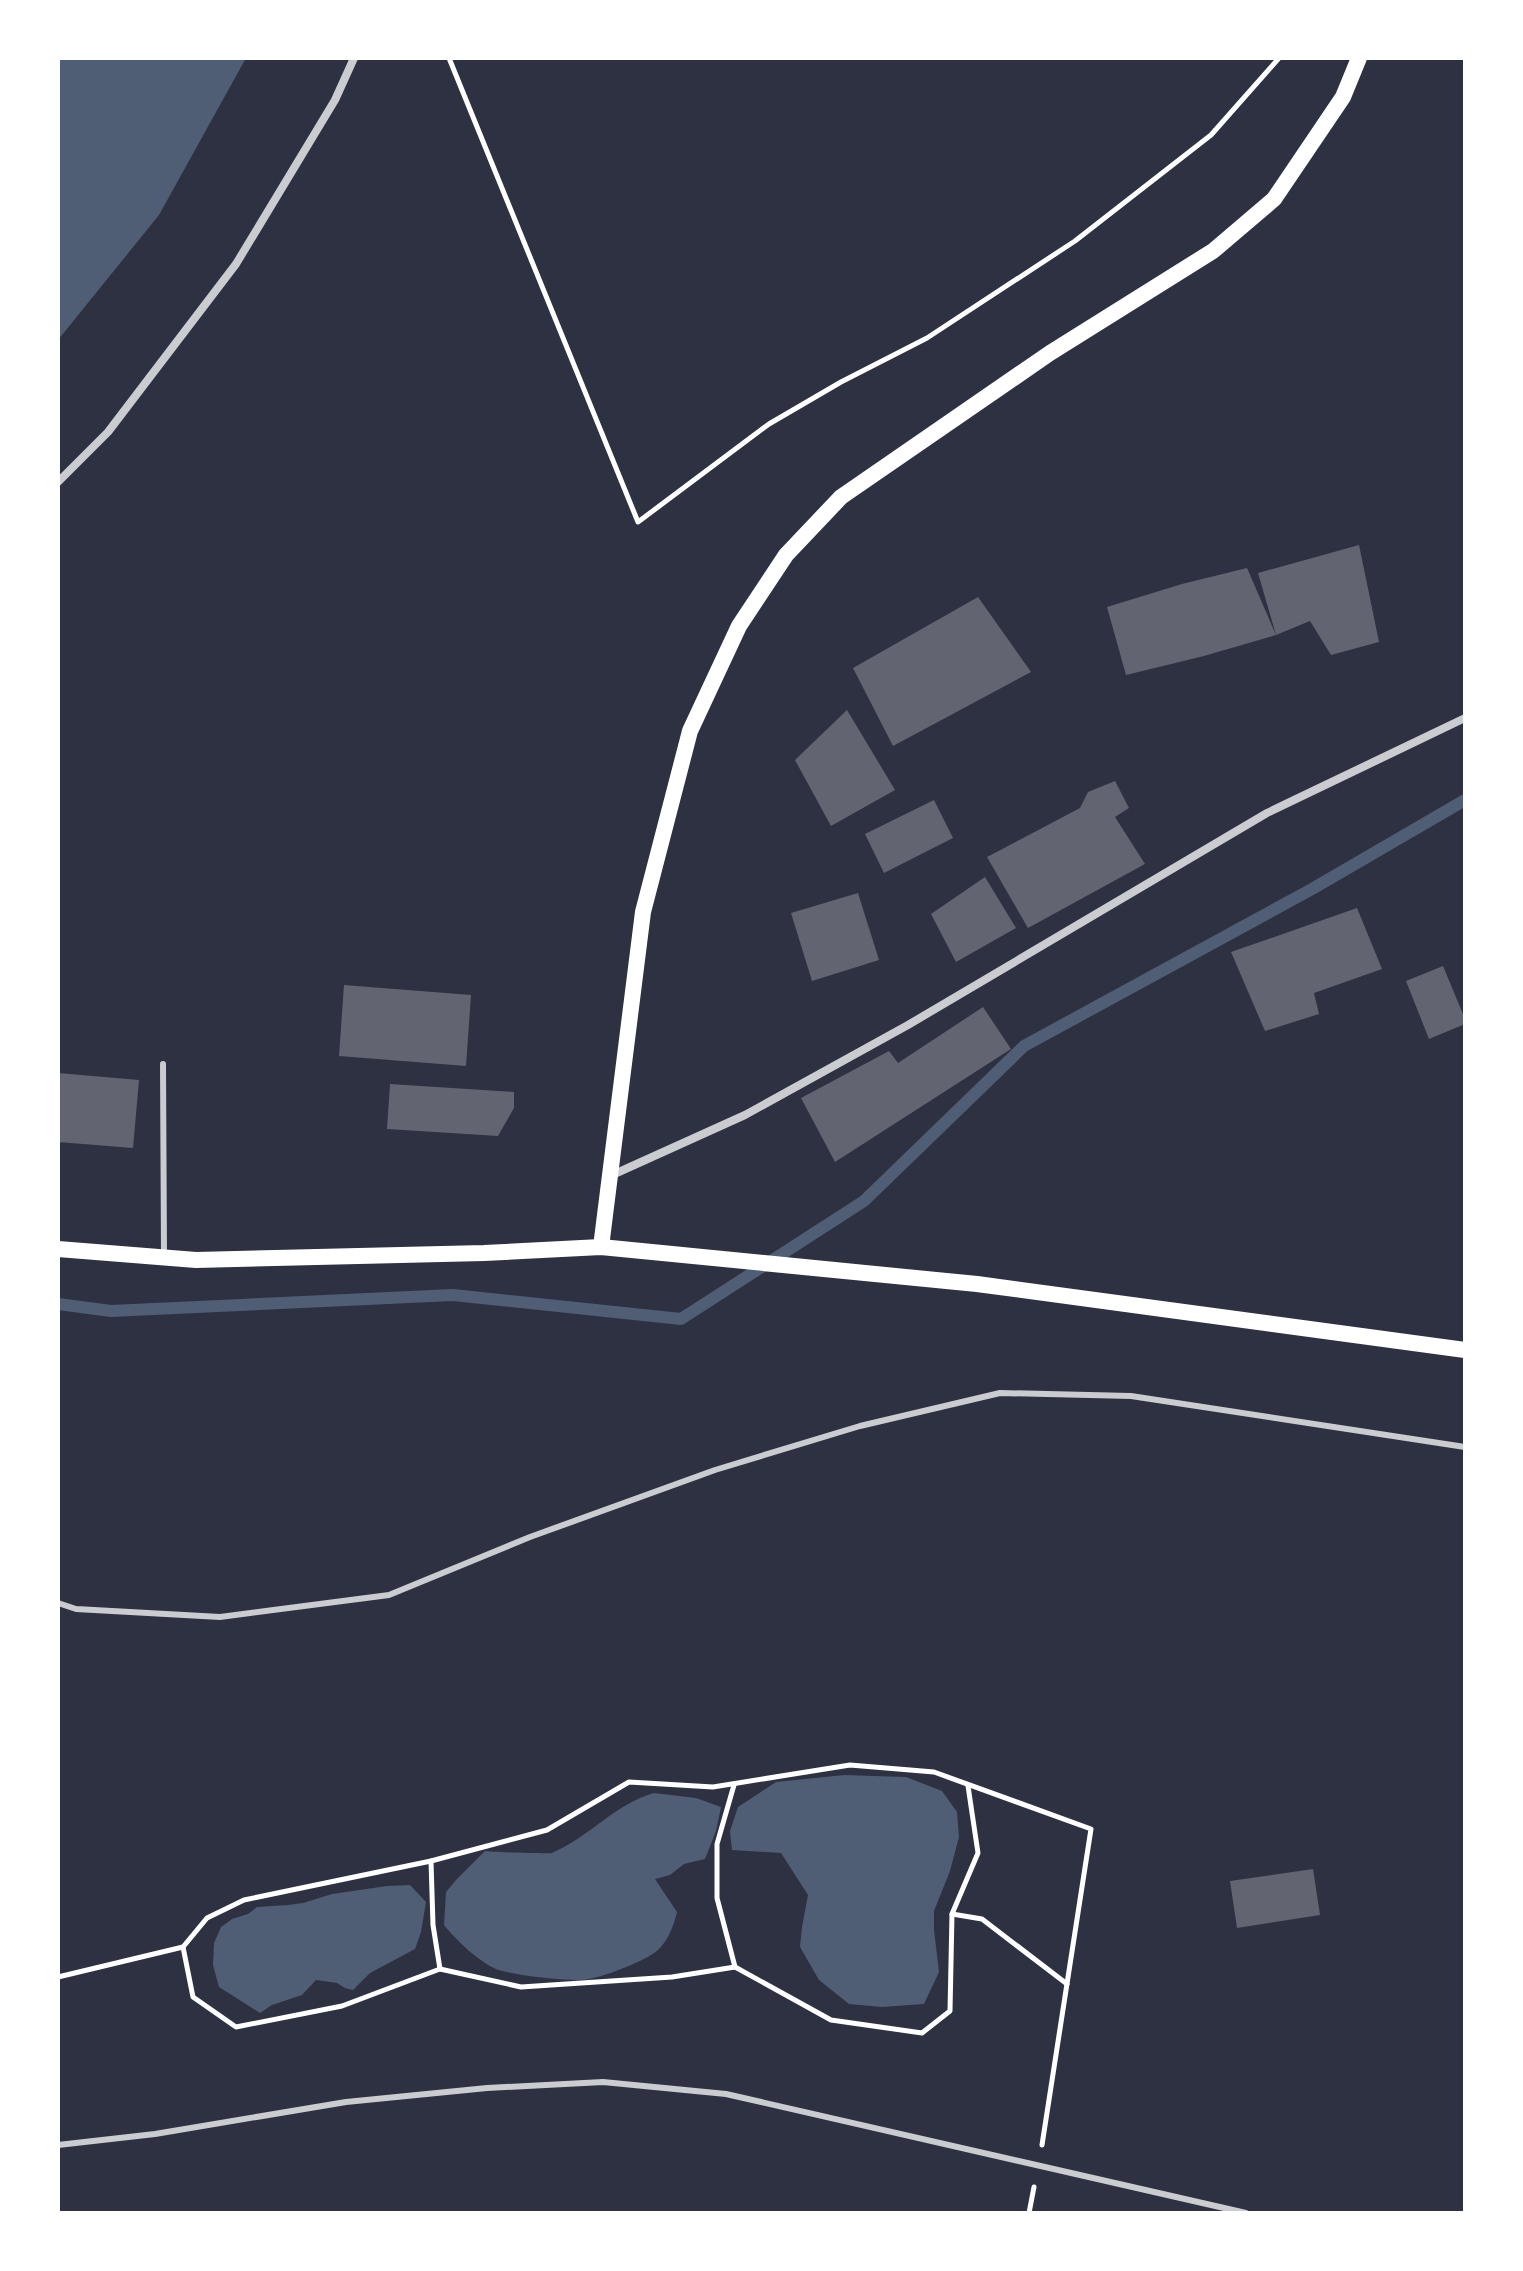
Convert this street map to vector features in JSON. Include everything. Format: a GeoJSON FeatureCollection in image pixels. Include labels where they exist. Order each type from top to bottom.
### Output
{"type":"FeatureCollection","features":[{"type":"Feature","properties":{"kind":"main road"},"geometry":{"type":"LineString","coordinates":[[601,1247],[643,912],[690,731],[739,626],[786,555],[841,497],[1050,353],[1213,251],[1274,199],[1343,97],[1359,58]]}},
{"type":"Feature","properties":{"kind":"main road"},"geometry":{"type":"LineString","coordinates":[[58,1249],[196,1260],[601,1247],[977,1284],[1465,1350]]}},
{"type":"Feature","properties":{"kind":"street"},"geometry":{"type":"LineString","coordinates":[[58,482],[108,432],[236,264],[335,100],[354,58]]}},
{"type":"Feature","properties":{"kind":"street"},"geometry":{"type":"LineString","coordinates":[[610,1176],[745,1115],[908,1025],[1267,813],[1465,718]]}},
{"type":"Feature","properties":{"kind":"lane"},"geometry":{"type":"LineString","coordinates":[[163,1064],[165,1257]]}},
{"type":"Feature","properties":{"kind":"lane"},"geometry":{"type":"LineString","coordinates":[[58,1603],[76,1609],[220,1617],[389,1595],[530,1537],[715,1470],[860,1426],[1000,1393],[1131,1396],[1465,1447]]}},
{"type":"Feature","properties":{"kind":"lane"},"geometry":{"type":"LineString","coordinates":[[58,2145],[155,2134],[346,2102],[487,2088],[603,2082],[726,2094],[1246,2213]]}},
{"type":"Feature","properties":{"kind":"path"},"geometry":{"type":"LineString","coordinates":[[449,58],[638,522],[769,424],[841,382],[927,338],[1075,241],[1211,135],[1279,58]]}},
{"type":"Feature","properties":{"kind":"path"},"geometry":{"type":"LineString","coordinates":[[58,1977],[183,1947],[207,1918],[244,1900],[431,1861],[547,1830],[629,1782],[713,1787],[850,1765],[934,1772],[1091,1829],[1039,2166]]}},
{"type":"Feature","properties":{"kind":"path"},"geometry":{"type":"LineString","coordinates":[[735,1784],[717,1844],[717,1898],[735,1967]]}},
{"type":"Feature","properties":{"kind":"path"},"geometry":{"type":"LineString","coordinates":[[183,1947],[193,1997],[236,2027],[342,2006],[440,1969],[521,1987],[672,1977],[735,1967],[831,2020],[922,2033],[950,2011],[952,1914],[978,1853],[968,1785]]}},
{"type":"Feature","properties":{"kind":"path"},"geometry":{"type":"LineString","coordinates":[[431,1861],[433,1925],[440,1969]]}},
{"type":"Feature","properties":{"kind":"path"},"geometry":{"type":"LineString","coordinates":[[952,1914],[982,1919],[1067,1984]]}},
{"type":"Feature","properties":{"kind":"water"},"geometry":{"type":"Polygon","coordinates":[[[58,58],[246,58],[159,215],[58,340],[58,58]]]}},
{"type":"Feature","properties":{"kind":"water"},"geometry":{"type":"Polygon","coordinates":[[[844,1775],[906,1777],[942,1791],[957,1812],[959,1837],[934,1911],[939,1972],[924,2004],[882,2007],[849,2004],[819,1980],[800,1947],[808,1895],[781,1853],[732,1850],[730,1831],[738,1807],[776,1782],[844,1775]]]}},
{"type":"Feature","properties":{"kind":"water"},"geometry":{"type":"Polygon","coordinates":[[[654,1793],[696,1798],[721,1807],[705,1859],[684,1864],[670,1875],[655,1879],[677,1912],[668,1937],[652,1954],[625,1968],[589,1979],[528,1976],[489,1965],[468,1950],[444,1925],[446,1892],[485,1851],[552,1853],[627,1805],[654,1793]]]}},
{"type":"Feature","properties":{"kind":"water"},"geometry":{"type":"Polygon","coordinates":[[[410,1885],[426,1902],[415,1949],[370,1973],[353,1990],[337,1983],[316,1980],[302,1995],[272,2005],[260,2013],[219,1987],[213,1965],[214,1943],[221,1927],[232,1919],[248,1914],[257,1907],[303,1903],[332,1894],[410,1885]]]}},
{"type":"Feature","properties":{"kind":"building"},"geometry":{"type":"Polygon","coordinates":[[[1359,545],[1379,642],[1331,655],[1310,621],[1276,635],[1258,573],[1359,545]]]}},
{"type":"Feature","properties":{"kind":"building"},"geometry":{"type":"Polygon","coordinates":[[[1247,568],[1276,635],[1126,675],[1107,607],[1247,568]]]}},
{"type":"Feature","properties":{"kind":"building"},"geometry":{"type":"Polygon","coordinates":[[[978,597],[1031,672],[893,746],[853,668],[978,597]]]}},
{"type":"Feature","properties":{"kind":"building"},"geometry":{"type":"Polygon","coordinates":[[[847,710],[895,790],[831,826],[795,760],[847,710]]]}},
{"type":"Feature","properties":{"kind":"building"},"geometry":{"type":"Polygon","coordinates":[[[1115,781],[1129,808],[1115,817],[1145,864],[1028,928],[987,857],[1080,808],[1088,792],[1115,781]]]}},
{"type":"Feature","properties":{"kind":"building"},"geometry":{"type":"Polygon","coordinates":[[[934,800],[953,838],[884,873],[865,834],[934,800]]]}},
{"type":"Feature","properties":{"kind":"building"},"geometry":{"type":"Polygon","coordinates":[[[985,877],[1016,928],[956,962],[931,914],[985,877]]]}},
{"type":"Feature","properties":{"kind":"building"},"geometry":{"type":"Polygon","coordinates":[[[858,893],[879,960],[812,981],[791,913],[858,893]]]}},
{"type":"Feature","properties":{"kind":"building"},"geometry":{"type":"Polygon","coordinates":[[[1357,908],[1382,969],[1314,993],[1319,1014],[1265,1031],[1231,952],[1357,908]]]}},
{"type":"Feature","properties":{"kind":"building"},"geometry":{"type":"Polygon","coordinates":[[[1443,966],[1465,1024],[1429,1039],[1406,981],[1443,966]]]}},
{"type":"Feature","properties":{"kind":"building"},"geometry":{"type":"Polygon","coordinates":[[[344,985],[471,995],[466,1066],[339,1056],[344,985]]]}},
{"type":"Feature","properties":{"kind":"building"},"geometry":{"type":"Polygon","coordinates":[[[983,1007],[1011,1049],[835,1162],[801,1098],[889,1051],[898,1063],[983,1007]]]}},
{"type":"Feature","properties":{"kind":"building"},"geometry":{"type":"Polygon","coordinates":[[[58,1073],[139,1080],[133,1148],[58,1142],[58,1073]]]}},
{"type":"Feature","properties":{"kind":"building"},"geometry":{"type":"Polygon","coordinates":[[[390,1084],[514,1092],[514,1108],[498,1136],[387,1129],[390,1084]]]}},
{"type":"Feature","properties":{"kind":"building"},"geometry":{"type":"Polygon","coordinates":[[[1313,1869],[1320,1915],[1237,1928],[1230,1881],[1313,1869]]]}},
{"type":"Feature","properties":{"kind":"waterway"},"geometry":{"type":"LineString","coordinates":[[58,1304],[111,1311],[453,1295],[681,1319],[864,1201],[1024,1046],[1312,889],[1465,800]]}}]}
